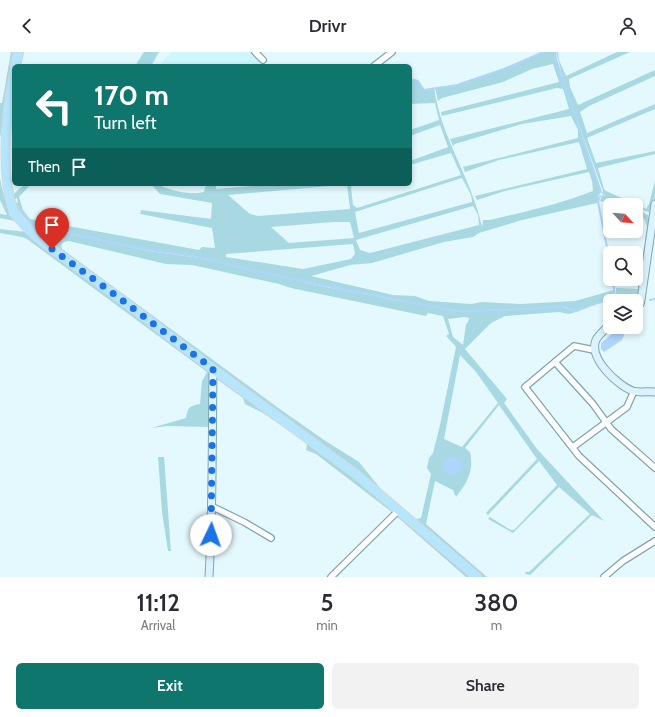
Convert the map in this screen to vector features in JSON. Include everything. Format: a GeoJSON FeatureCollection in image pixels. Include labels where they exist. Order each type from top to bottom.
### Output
{"type":"FeatureCollection","features":[{"type":"Feature","properties":{"kind":"main road"},"geometry":{"type":"LineString","coordinates":[[15,64],[18,52]]}},
{"type":"Feature","properties":{"kind":"main road"},"geometry":{"type":"LineString","coordinates":[[12,83],[0,152],[4,188],[14,213],[40,240],[357,475],[477,577]]}},
{"type":"Feature","properties":{"kind":"street"},"geometry":{"type":"LineString","coordinates":[[255,52],[263,60]]}},
{"type":"Feature","properties":{"kind":"street"},"geometry":{"type":"LineString","coordinates":[[377,64],[392,52]]}},
{"type":"Feature","properties":{"kind":"street"},"geometry":{"type":"LineString","coordinates":[[642,294],[655,204]]}},
{"type":"Feature","properties":{"kind":"street"},"geometry":{"type":"LineString","coordinates":[[603,332],[596,340],[594,350],[603,367],[615,378],[634,391],[655,392]]}},
{"type":"Feature","properties":{"kind":"street"},"geometry":{"type":"LineString","coordinates":[[594,350],[574,346],[525,387],[580,456],[655,527]]}},
{"type":"Feature","properties":{"kind":"street"},"geometry":{"type":"LineString","coordinates":[[555,362],[593,404],[605,422],[655,468]]}},
{"type":"Feature","properties":{"kind":"street"},"geometry":{"type":"LineString","coordinates":[[209,577],[213,507],[211,474],[213,369]]}},
{"type":"Feature","properties":{"kind":"street"},"geometry":{"type":"LineString","coordinates":[[573,447],[627,407],[634,391]]}},
{"type":"Feature","properties":{"kind":"street"},"geometry":{"type":"LineString","coordinates":[[213,507],[244,522],[271,538]]}},
{"type":"Feature","properties":{"kind":"street"},"geometry":{"type":"LineString","coordinates":[[331,577],[398,511]]}},
{"type":"Feature","properties":{"kind":"street"},"geometry":{"type":"LineString","coordinates":[[604,577],[623,561],[655,541]]}},
{"type":"Feature","properties":{"kind":"shaded area"},"geometry":{"type":"Polygon","coordinates":[[[11,52],[16,52],[14,64],[12,64],[12,74],[0,138],[0,103],[2,103],[11,52]]]}},
{"type":"Feature","properties":{"kind":"shaded area"},"geometry":{"type":"Polygon","coordinates":[[[144,52],[157,52],[151,64],[136,64],[144,52]]]}},
{"type":"Feature","properties":{"kind":"shaded area"},"geometry":{"type":"Polygon","coordinates":[[[172,52],[252,52],[264,64],[161,64],[172,52]]]}},
{"type":"Feature","properties":{"kind":"shaded area"},"geometry":{"type":"Polygon","coordinates":[[[544,52],[555,52],[565,87],[601,191],[597,203],[522,220],[479,233],[473,237],[444,242],[372,263],[350,265],[311,276],[393,295],[415,296],[429,301],[471,304],[482,302],[520,304],[575,301],[614,290],[614,294],[603,294],[603,302],[576,311],[564,306],[459,311],[251,270],[200,257],[149,250],[33,225],[15,204],[14,201],[18,203],[17,198],[13,201],[13,195],[17,191],[23,186],[29,186],[19,197],[23,210],[30,219],[199,250],[202,247],[215,248],[212,228],[140,214],[141,210],[211,219],[212,203],[160,194],[153,186],[160,186],[180,192],[195,193],[204,192],[206,186],[216,186],[216,189],[253,186],[329,186],[228,195],[250,214],[258,216],[350,209],[347,186],[352,186],[353,205],[357,208],[461,175],[451,153],[412,164],[412,160],[448,147],[440,125],[412,135],[412,129],[439,120],[435,103],[412,104],[412,79],[418,81],[424,90],[434,88],[443,124],[471,192],[482,227],[483,220],[490,220],[542,207],[593,191],[589,172],[505,191],[477,200],[475,196],[587,169],[579,142],[499,160],[465,172],[463,167],[578,138],[578,130],[571,116],[522,124],[455,144],[453,146],[450,139],[569,109],[563,89],[557,88],[442,116],[441,112],[559,82],[553,64],[532,69],[503,82],[442,98],[438,101],[435,88],[457,85],[504,69],[544,52]],[[462,178],[355,212],[359,233],[472,202],[471,195],[462,178]],[[473,206],[356,240],[360,250],[370,253],[479,225],[478,215],[473,206]],[[350,222],[271,227],[289,243],[354,238],[350,222]],[[353,244],[226,254],[226,257],[303,269],[351,259],[355,254],[353,244]]]}},
{"type":"Feature","properties":{"kind":"shaded area"},"geometry":{"type":"Polygon","coordinates":[[[556,52],[558,52],[559,60],[566,76],[617,52],[630,52],[569,79],[570,87],[578,105],[655,70],[655,76],[589,106],[580,112],[587,133],[655,104],[655,109],[587,138],[596,163],[655,151],[655,154],[598,168],[604,189],[622,198],[603,198],[603,202],[600,201],[602,195],[607,196],[602,194],[603,191],[565,86],[556,52]]]}},
{"type":"Feature","properties":{"kind":"shaded area"},"geometry":{"type":"Polygon","coordinates":[[[0,178],[7,202],[12,212],[20,222],[0,218],[0,214],[7,215],[0,200],[0,178]]]}},
{"type":"Feature","properties":{"kind":"shaded area"},"geometry":{"type":"Polygon","coordinates":[[[655,181],[655,197],[649,212],[643,210],[643,208],[646,209],[649,204],[655,181]]]}},
{"type":"Feature","properties":{"kind":"shaded area"},"geometry":{"type":"Polygon","coordinates":[[[643,212],[648,215],[650,222],[643,266],[647,227],[643,212]]]}},
{"type":"Feature","properties":{"kind":"shaded area"},"geometry":{"type":"Polygon","coordinates":[[[33,226],[149,251],[200,258],[326,287],[459,312],[563,307],[576,312],[569,314],[559,312],[505,316],[491,323],[465,349],[507,399],[504,403],[537,449],[604,521],[592,515],[530,575],[526,574],[525,572],[529,572],[590,514],[559,487],[513,533],[488,519],[490,517],[511,530],[514,530],[557,485],[539,461],[488,515],[486,513],[537,459],[499,405],[465,448],[470,452],[471,458],[469,476],[456,497],[453,490],[435,481],[426,524],[487,577],[480,577],[343,460],[33,229],[33,226]],[[69,241],[64,242],[61,245],[62,249],[277,407],[324,440],[359,462],[380,488],[416,519],[421,518],[431,474],[427,468],[429,458],[433,453],[440,425],[456,347],[446,336],[449,334],[443,316],[428,313],[426,316],[291,288],[192,265],[166,264],[69,241]],[[469,318],[448,319],[453,337],[463,345],[466,324],[469,318]],[[460,355],[444,439],[462,447],[498,403],[476,372],[460,355]]]}},
{"type":"Feature","properties":{"kind":"shaded area"},"geometry":{"type":"Polygon","coordinates":[[[0,229],[27,232],[212,372],[210,427],[168,426],[151,428],[186,418],[187,411],[193,405],[200,404],[202,381],[207,372],[27,239],[0,233],[0,229]]]}},
{"type":"Feature","properties":{"kind":"shaded area"},"geometry":{"type":"Polygon","coordinates":[[[638,286],[640,286],[639,294],[616,294],[616,288],[638,289],[638,286]]]}},
{"type":"Feature","properties":{"kind":"shaded area"},"geometry":{"type":"Polygon","coordinates":[[[612,334],[624,335],[622,340],[604,352],[601,349],[601,343],[612,334]]]}},
{"type":"Feature","properties":{"kind":"shaded area"},"geometry":{"type":"Polygon","coordinates":[[[215,374],[332,459],[395,511],[393,513],[316,454],[306,450],[307,445],[304,441],[263,413],[245,404],[243,398],[214,377],[215,374]]]}},
{"type":"Feature","properties":{"kind":"shaded area"},"geometry":{"type":"Polygon","coordinates":[[[158,457],[164,457],[171,551],[168,551],[162,512],[158,457]]]}},
{"type":"Feature","properties":{"kind":"shaded area"},"geometry":{"type":"Polygon","coordinates":[[[448,457],[456,457],[461,462],[459,473],[456,475],[448,475],[443,470],[443,462],[448,457]]]}},
{"type":"Feature","properties":{"kind":"shaded area"},"geometry":{"type":"Polygon","coordinates":[[[398,513],[473,577],[466,577],[395,515],[398,513]]]}},
{"type":"Feature","properties":{"kind":"waterway"},"geometry":{"type":"LineString","coordinates":[[20,64],[23,52]]}},
{"type":"Feature","properties":{"kind":"waterway"},"geometry":{"type":"LineString","coordinates":[[151,64],[158,52]]}},
{"type":"Feature","properties":{"kind":"waterway"},"geometry":{"type":"LineString","coordinates":[[412,80],[418,81],[424,90],[457,85],[504,69],[543,52]]}},
{"type":"Feature","properties":{"kind":"waterway"},"geometry":{"type":"LineString","coordinates":[[555,52],[556,60],[601,192]]}},
{"type":"Feature","properties":{"kind":"waterway"},"geometry":{"type":"LineString","coordinates":[[600,196],[598,202],[607,246]]}},
{"type":"Feature","properties":{"kind":"waterway"},"geometry":{"type":"LineString","coordinates":[[15,205],[33,226],[149,250],[200,257],[251,270],[389,299],[459,311],[514,310],[564,306],[576,311],[603,302]]}},
{"type":"Feature","properties":{"kind":"waterway"},"geometry":{"type":"LineString","coordinates":[[614,286],[615,294]]}},
{"type":"Feature","properties":{"kind":"waterway"},"geometry":{"type":"LineString","coordinates":[[650,300],[655,299]]}},
{"type":"Feature","properties":{"kind":"route"},"geometry":{"type":"LineString","coordinates":[[52,249],[213,369],[211,474],[213,507],[211,535]]}}]}
